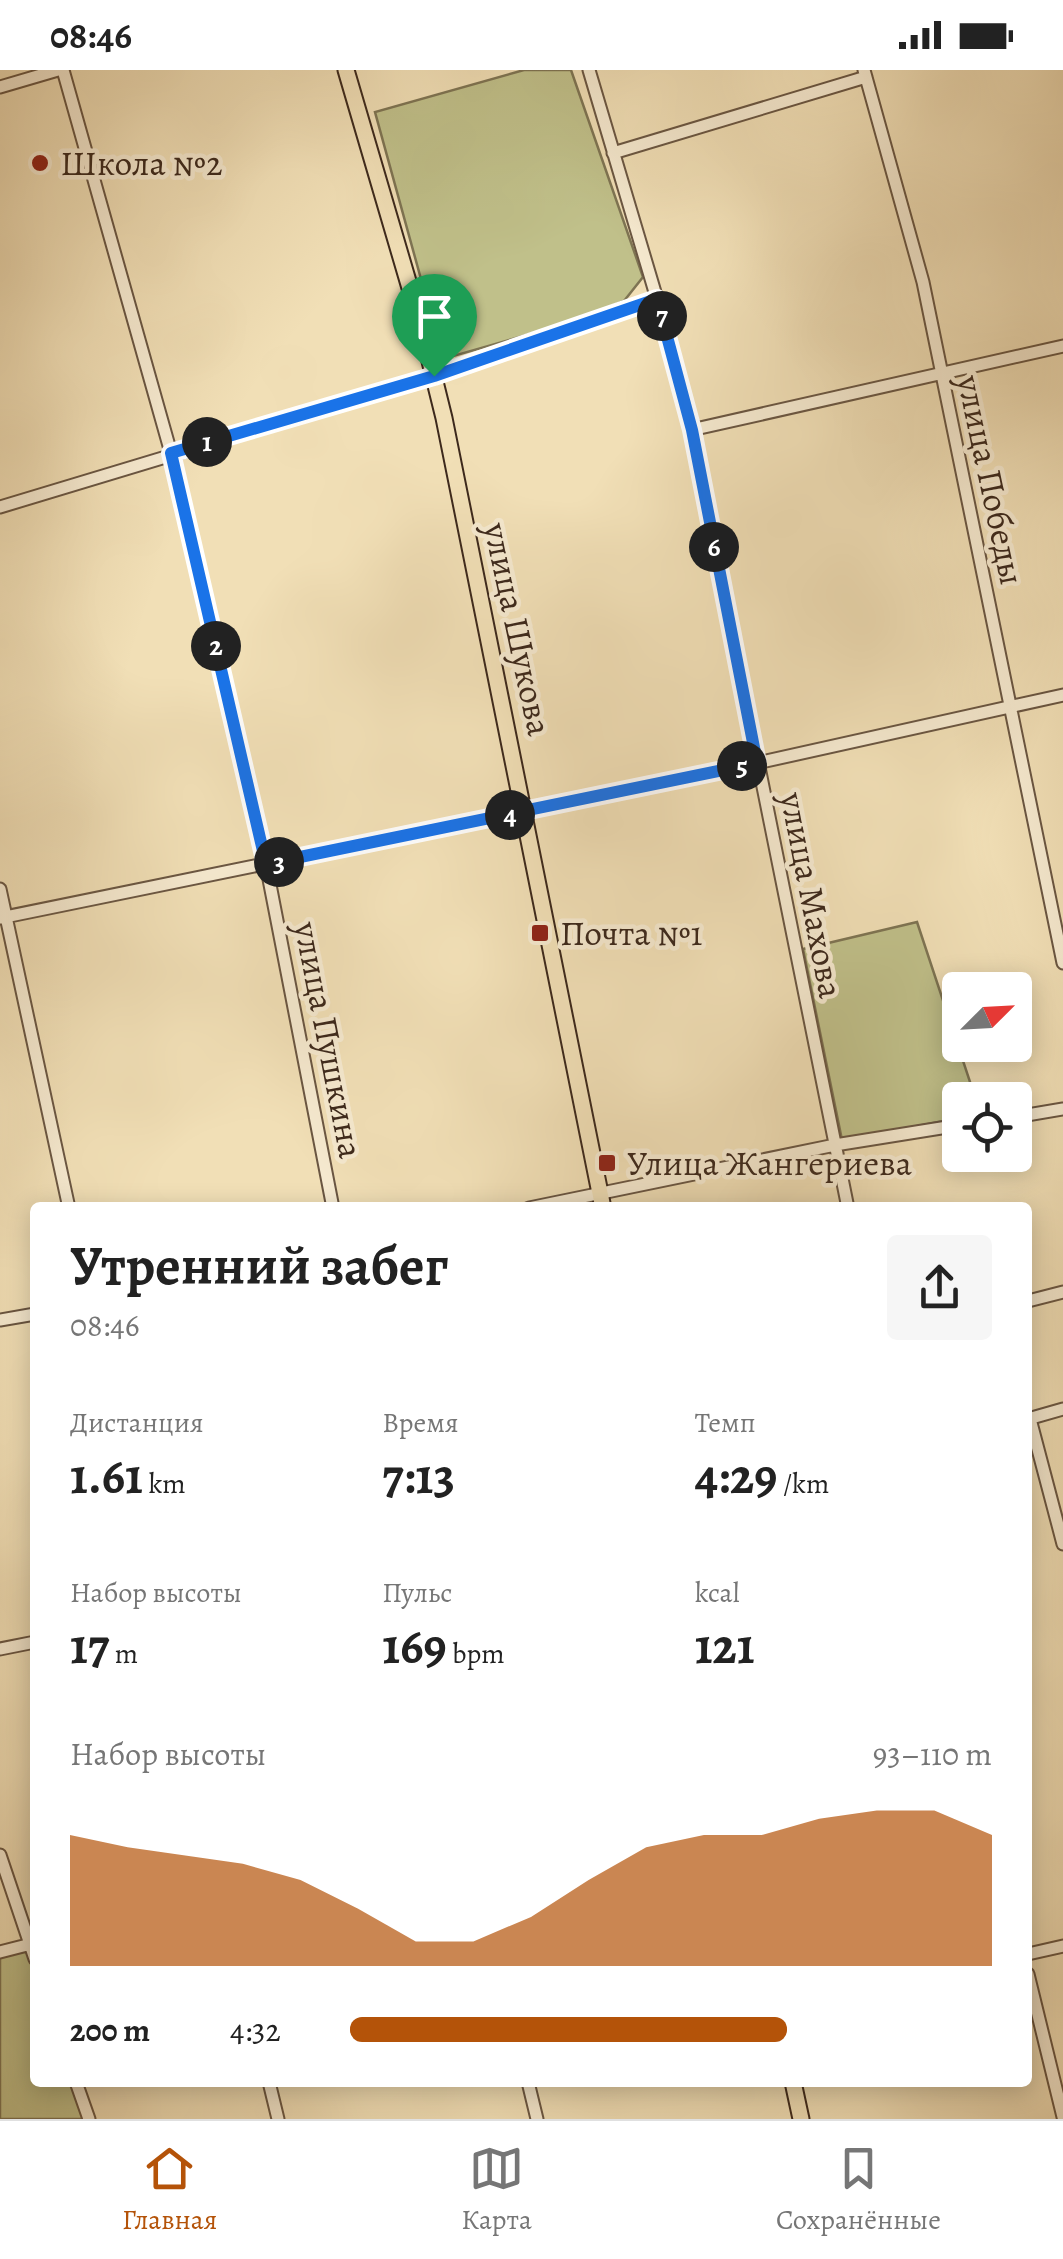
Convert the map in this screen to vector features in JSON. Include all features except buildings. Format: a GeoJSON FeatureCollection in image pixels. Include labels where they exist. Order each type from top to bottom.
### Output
{"type":"FeatureCollection","features":[{"type":"Feature","properties":{"kind":"main road","name":"улица Шукова"},"geometry":{"type":"LineString","coordinates":[[346,70],[434,376],[601,1200]]}},
{"type":"Feature","properties":{"kind":"main road"},"geometry":{"type":"LineString","coordinates":[[794,2087],[801,2119]]}},
{"type":"Feature","properties":{"kind":"street"},"geometry":{"type":"LineString","coordinates":[[0,86],[61,70]]}},
{"type":"Feature","properties":{"kind":"street","name":"улица Пушкина"},"geometry":{"type":"LineString","coordinates":[[61,70],[171,453],[266,864],[332,1202]]}},
{"type":"Feature","properties":{"kind":"street","name":"улица Махова"},"geometry":{"type":"LineString","coordinates":[[589,70],[692,430],[847,1202]]}},
{"type":"Feature","properties":{"kind":"street"},"geometry":{"type":"LineString","coordinates":[[613,153],[865,74]]}},
{"type":"Feature","properties":{"kind":"street","name":"улица Победы"},"geometry":{"type":"LineString","coordinates":[[865,74],[922,282],[1063,962]]}},
{"type":"Feature","properties":{"kind":"street"},"geometry":{"type":"LineString","coordinates":[[0,507],[434,376],[657,299]]}},
{"type":"Feature","properties":{"kind":"street"},"geometry":{"type":"LineString","coordinates":[[692,430],[1063,346]]}},
{"type":"Feature","properties":{"kind":"street"},"geometry":{"type":"LineString","coordinates":[[3,917],[525,812],[1063,695]]}},
{"type":"Feature","properties":{"kind":"street"},"geometry":{"type":"LineString","coordinates":[[0,889],[68,1202]]}},
{"type":"Feature","properties":{"kind":"street"},"geometry":{"type":"LineString","coordinates":[[1032,1114],[1063,1109]]}},
{"type":"Feature","properties":{"kind":"street"},"geometry":{"type":"LineString","coordinates":[[601,1200],[835,1145],[942,1128]]}},
{"type":"Feature","properties":{"kind":"street"},"geometry":{"type":"LineString","coordinates":[[1032,1300],[1063,1292]]}},
{"type":"Feature","properties":{"kind":"street"},"geometry":{"type":"LineString","coordinates":[[0,1320],[30,1315]]}},
{"type":"Feature","properties":{"kind":"street"},"geometry":{"type":"LineString","coordinates":[[1032,1418],[1063,1409]]}},
{"type":"Feature","properties":{"kind":"street"},"geometry":{"type":"LineString","coordinates":[[1032,1433],[1063,1544]]}},
{"type":"Feature","properties":{"kind":"street"},"geometry":{"type":"LineString","coordinates":[[0,1649],[30,1643]]}},
{"type":"Feature","properties":{"kind":"street"},"geometry":{"type":"LineString","coordinates":[[0,1855],[30,1938]]}},
{"type":"Feature","properties":{"kind":"street"},"geometry":{"type":"LineString","coordinates":[[0,1952],[30,1944]]}},
{"type":"Feature","properties":{"kind":"street"},"geometry":{"type":"LineString","coordinates":[[1032,1953],[1063,1946]]}},
{"type":"Feature","properties":{"kind":"street"},"geometry":{"type":"LineString","coordinates":[[1032,1990],[1063,2117]]}},
{"type":"Feature","properties":{"kind":"street"},"geometry":{"type":"LineString","coordinates":[[78,2087],[89,2119]]}},
{"type":"Feature","properties":{"kind":"street"},"geometry":{"type":"LineString","coordinates":[[270,2087],[278,2119]]}},
{"type":"Feature","properties":{"kind":"street"},"geometry":{"type":"LineString","coordinates":[[529,2087],[537,2119]]}},
{"type":"Feature","properties":{"kind":"green space"},"geometry":{"type":"Polygon","coordinates":[[[524,70],[571,70],[643,277],[624,301],[579,320],[443,359],[375,112],[524,70]]]}},
{"type":"Feature","properties":{"kind":"green space"},"geometry":{"type":"Polygon","coordinates":[[[917,922],[942,997],[942,1062],[963,1062],[970,1082],[942,1082],[942,1121],[842,1140],[803,949],[917,922]]]}},
{"type":"Feature","properties":{"kind":"green space"},"geometry":{"type":"Polygon","coordinates":[[[30,1945],[30,2087],[77,2087],[89,2119],[0,2119],[0,1952],[30,1945]]]}},
{"type":"Feature","properties":{"kind":"place","name":"Школа №2"},"geometry":{"type":"Point","coordinates":[40,163]}},
{"type":"Feature","properties":{"kind":"place","name":"Почта №1"},"geometry":{"type":"Point","coordinates":[540,933]}},
{"type":"Feature","properties":{"kind":"place","name":"Улица Жангериева"},"geometry":{"type":"Point","coordinates":[607,1163]}},
{"type":"Feature","properties":{"kind":"route"},"geometry":{"type":"LineString","coordinates":[[657,299],[692,430],[757,763],[266,864],[171,453],[434,376],[657,299]]}}]}
